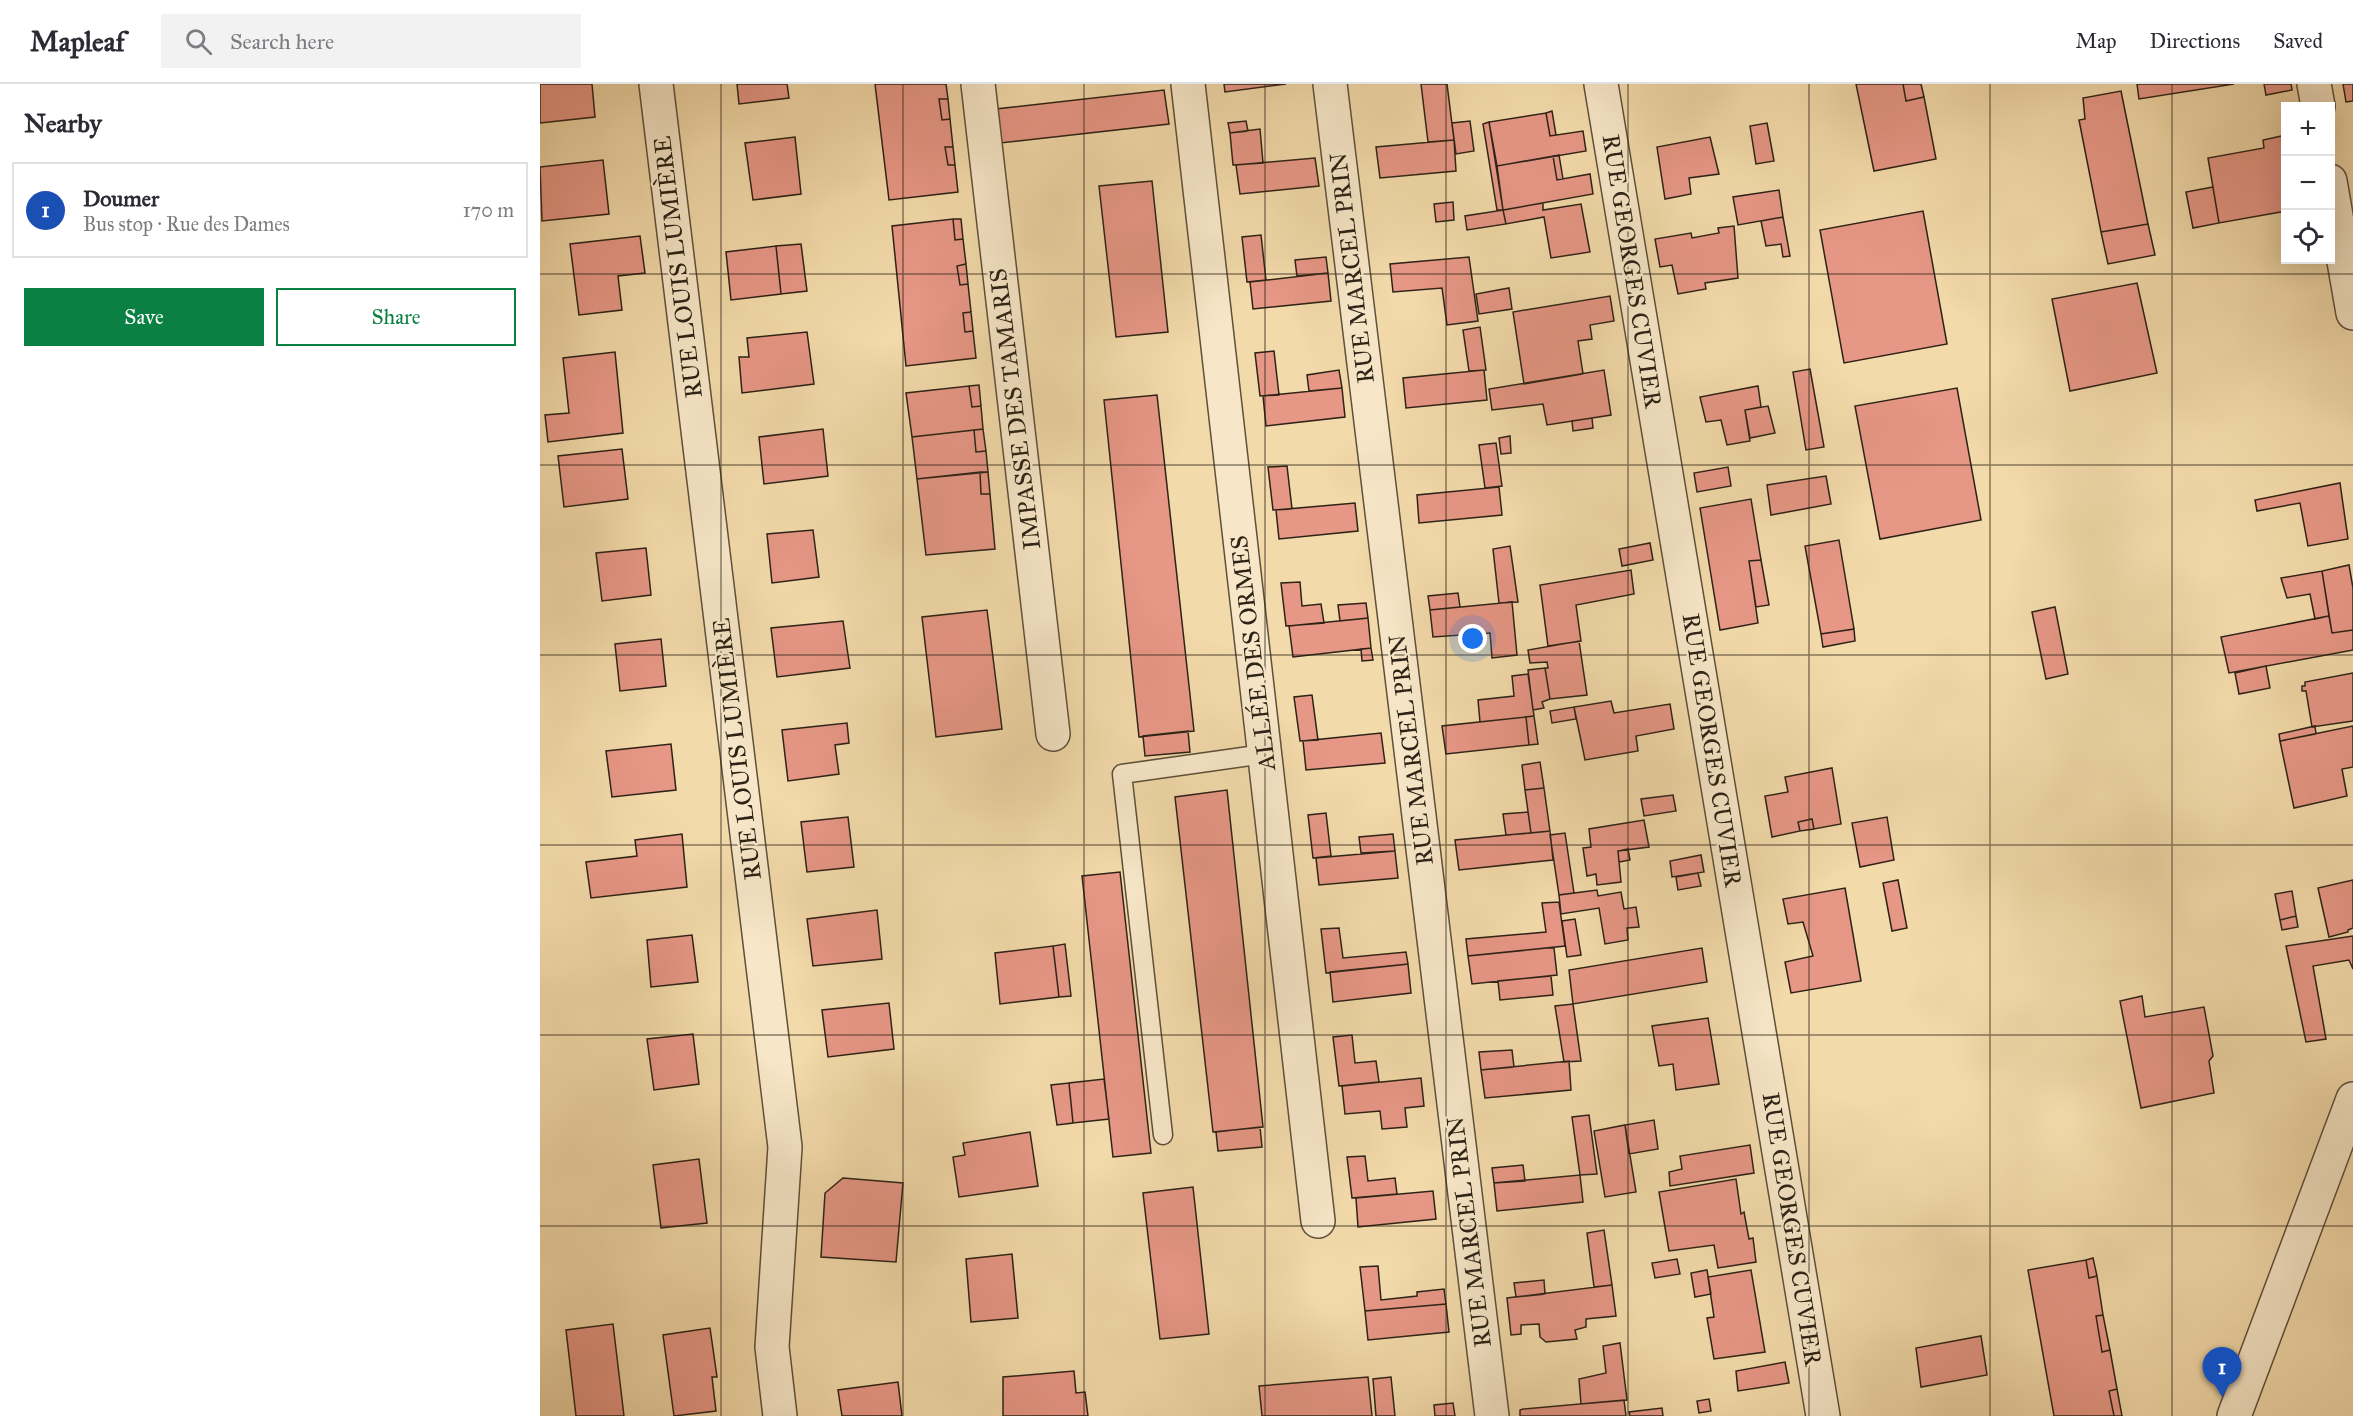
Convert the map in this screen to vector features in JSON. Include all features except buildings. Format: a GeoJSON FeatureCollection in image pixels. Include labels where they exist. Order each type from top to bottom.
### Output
{"type":"FeatureCollection","features":[{"type":"Feature","properties":{"kind":"street","name":"RUE LOUIS LUMIÈRE"},"geometry":{"type":"LineString","coordinates":[[656,84],[785,1147],[772,1347],[780,1416]]}},
{"type":"Feature","properties":{"kind":"street","name":"IMPASSE DES TAMARIS"},"geometry":{"type":"LineString","coordinates":[[978,84],[1053,734]]}},
{"type":"Feature","properties":{"kind":"street","name":"ALLÉE DES ORMES"},"geometry":{"type":"LineString","coordinates":[[1188,84],[1318,1221]]}},
{"type":"Feature","properties":{"kind":"street","name":"RUE MARCEL PRIN"},"geometry":{"type":"LineString","coordinates":[[1330,84],[1492,1416]]}},
{"type":"Feature","properties":{"kind":"street","name":"RUE GEORGES CUVIER"},"geometry":{"type":"LineString","coordinates":[[1601,84],[1823,1416]]}},
{"type":"Feature","properties":{"kind":"street"},"geometry":{"type":"LineString","coordinates":[[2314,84],[2317,102]]}},
{"type":"Feature","properties":{"kind":"street"},"geometry":{"type":"LineString","coordinates":[[2335,205],[2353,313]]}},
{"type":"Feature","properties":{"kind":"street"},"geometry":{"type":"LineString","coordinates":[[2234,1416],[2353,1099]]}},
{"type":"Feature","properties":{"kind":"lane"},"geometry":{"type":"LineString","coordinates":[[1163,1135],[1122,774],[1264,754]]}},
{"type":"Feature","properties":{"kind":"place","name":"Doumer"},"geometry":{"type":"Point","coordinates":[2222,1397]}}]}
